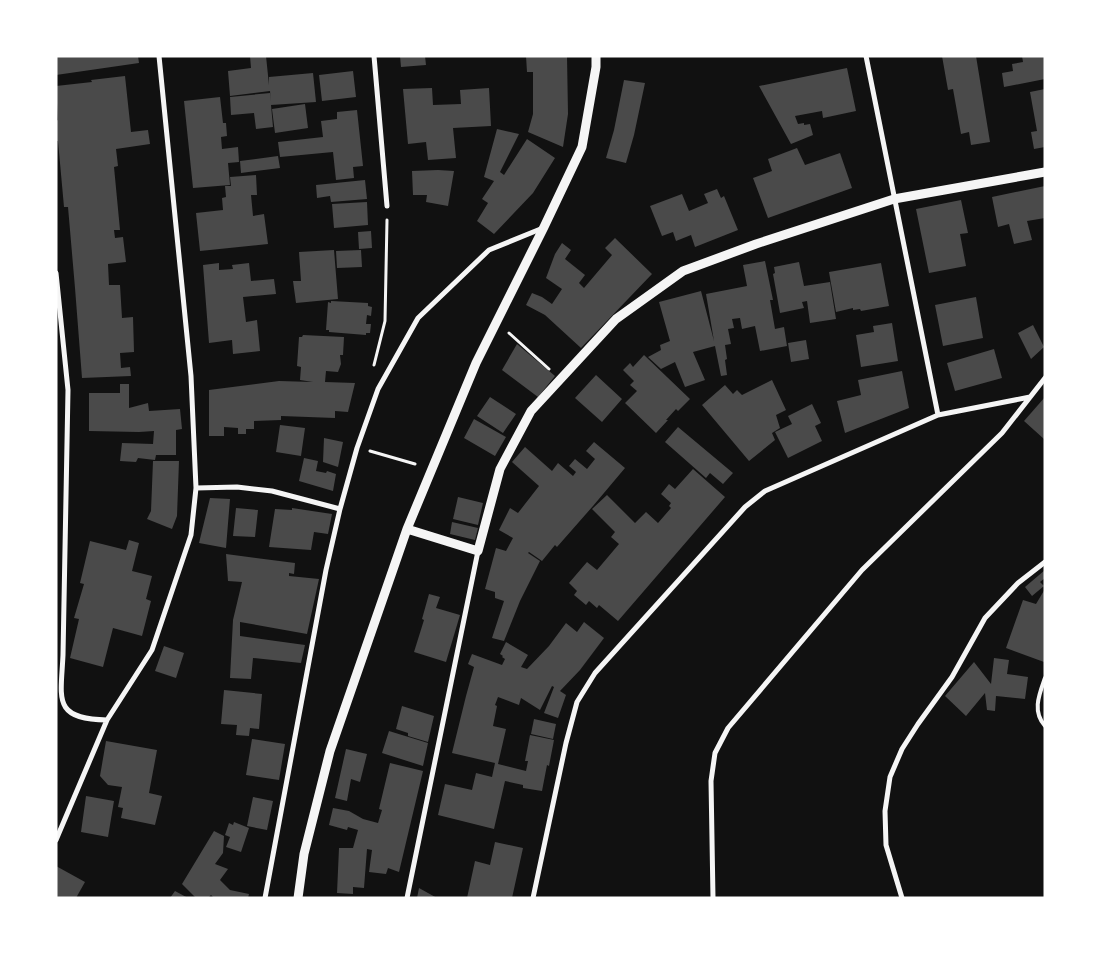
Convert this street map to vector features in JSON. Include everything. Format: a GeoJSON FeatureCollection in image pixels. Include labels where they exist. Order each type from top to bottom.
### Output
{"type":"FeatureCollection","features":[{"type":"Feature","properties":{"kind":"street"},"geometry":{"type":"LineString","coordinates":[[56,840],[107,720],[152,650],[190,535],[196,488],[190,376],[159,56]]}},
{"type":"Feature","properties":{"kind":"street"},"geometry":{"type":"LineString","coordinates":[[374,56],[387,206]]}},
{"type":"Feature","properties":{"kind":"street"},"geometry":{"type":"LineString","coordinates":[[298,898],[304,854],[330,751],[407,529],[476,363],[582,147],[596,67],[596,56]]}},
{"type":"Feature","properties":{"kind":"street"},"geometry":{"type":"LineString","coordinates":[[866,56],[938,415]]}},
{"type":"Feature","properties":{"kind":"street"},"geometry":{"type":"LineString","coordinates":[[407,898],[478,551],[500,469],[531,411],[616,319],[683,271],[756,244],[894,199],[1045,172]]}},
{"type":"Feature","properties":{"kind":"street"},"geometry":{"type":"LineString","coordinates":[[266,898],[324,580],[340,509],[357,448],[378,389],[418,318],[489,250],[544,227]]}},
{"type":"Feature","properties":{"kind":"street"},"geometry":{"type":"LineString","coordinates":[[56,273],[68,390],[64,655],[61,693],[63,704],[71,714],[89,720],[107,720]]}},
{"type":"Feature","properties":{"kind":"street"},"geometry":{"type":"LineString","coordinates":[[713,898],[711,781],[716,754],[728,728],[862,570],[1002,433],[1045,378]]}},
{"type":"Feature","properties":{"kind":"street"},"geometry":{"type":"LineString","coordinates":[[533,898],[566,743],[577,702],[595,673],[745,507],[765,491],[938,415],[1030,397]]}},
{"type":"Feature","properties":{"kind":"street"},"geometry":{"type":"LineString","coordinates":[[196,488],[237,487],[272,491],[340,509]]}},
{"type":"Feature","properties":{"kind":"street"},"geometry":{"type":"LineString","coordinates":[[407,529],[478,551]]}},
{"type":"Feature","properties":{"kind":"street"},"geometry":{"type":"LineString","coordinates":[[902,898],[886,845],[885,811],[890,777],[902,749],[952,677],[984,618],[1018,582],[1045,562]]}},
{"type":"Feature","properties":{"kind":"lane"},"geometry":{"type":"LineString","coordinates":[[1045,678],[1037,703],[1040,720],[1045,726]]}},
{"type":"Feature","properties":{"kind":"path"},"geometry":{"type":"LineString","coordinates":[[374,366],[385,321],[387,206]]}},
{"type":"Feature","properties":{"kind":"path"},"geometry":{"type":"LineString","coordinates":[[506,331],[560,379]]}},
{"type":"Feature","properties":{"kind":"path"},"geometry":{"type":"LineString","coordinates":[[357,448],[415,464]]}},
{"type":"Feature","properties":{"kind":"building"},"geometry":{"type":"Polygon","coordinates":[[[56,56],[138,56],[139,63],[56,75],[56,56]]]}},
{"type":"Feature","properties":{"kind":"building"},"geometry":{"type":"Polygon","coordinates":[[[250,56],[266,56],[269,85],[269,77],[313,73],[316,102],[271,105],[273,127],[256,129],[254,113],[231,115],[230,97],[270,93],[271,102],[270,91],[230,96],[228,71],[251,68],[250,56]]]}},
{"type":"Feature","properties":{"kind":"building"},"geometry":{"type":"Polygon","coordinates":[[[400,56],[425,56],[426,65],[401,67],[400,56]]]}},
{"type":"Feature","properties":{"kind":"building"},"geometry":{"type":"Polygon","coordinates":[[[526,56],[567,56],[568,114],[563,147],[528,132],[533,114],[533,72],[527,72],[526,56]]]}},
{"type":"Feature","properties":{"kind":"building"},"geometry":{"type":"Polygon","coordinates":[[[942,56],[976,56],[990,142],[971,145],[969,132],[961,134],[953,89],[948,90],[942,56]]]}},
{"type":"Feature","properties":{"kind":"building"},"geometry":{"type":"Polygon","coordinates":[[[1022,56],[1045,56],[1045,79],[1004,87],[1002,73],[1013,71],[1012,64],[1023,62],[1022,56]]]}},
{"type":"Feature","properties":{"kind":"building"},"geometry":{"type":"Polygon","coordinates":[[[847,68],[856,111],[823,118],[822,111],[795,116],[798,124],[810,124],[813,135],[791,144],[759,86],[847,68]]]}},
{"type":"Feature","properties":{"kind":"building"},"geometry":{"type":"Polygon","coordinates":[[[353,71],[356,97],[322,101],[319,75],[353,71]]]}},
{"type":"Feature","properties":{"kind":"building"},"geometry":{"type":"Polygon","coordinates":[[[125,76],[131,132],[148,130],[150,144],[116,149],[118,166],[114,167],[120,230],[114,230],[115,238],[123,237],[126,262],[108,264],[109,285],[120,285],[122,318],[133,317],[134,352],[120,353],[121,368],[130,367],[131,376],[82,378],[68,207],[64,207],[58,141],[56,141],[56,121],[58,120],[56,86],[125,76]]]}},
{"type":"Feature","properties":{"kind":"building"},"geometry":{"type":"Polygon","coordinates":[[[624,80],[645,83],[626,163],[606,158],[624,80]]]}},
{"type":"Feature","properties":{"kind":"building"},"geometry":{"type":"Polygon","coordinates":[[[432,88],[433,105],[461,104],[460,90],[489,88],[491,126],[453,128],[456,158],[428,160],[426,142],[408,144],[403,89],[432,88]]]}},
{"type":"Feature","properties":{"kind":"building"},"geometry":{"type":"Polygon","coordinates":[[[1045,89],[1045,147],[1034,149],[1031,132],[1037,131],[1030,92],[1045,89]]]}},
{"type":"Feature","properties":{"kind":"building"},"geometry":{"type":"Polygon","coordinates":[[[220,97],[223,123],[226,123],[227,136],[221,137],[222,149],[238,147],[239,162],[228,163],[230,185],[193,188],[184,101],[220,97]]]}},
{"type":"Feature","properties":{"kind":"building"},"geometry":{"type":"Polygon","coordinates":[[[305,104],[308,128],[275,133],[272,109],[305,104]]]}},
{"type":"Feature","properties":{"kind":"building"},"geometry":{"type":"Polygon","coordinates":[[[357,110],[363,166],[353,167],[354,178],[336,180],[333,152],[280,157],[278,142],[323,137],[321,121],[337,119],[337,112],[357,110]]]}},
{"type":"Feature","properties":{"kind":"building"},"geometry":{"type":"Polygon","coordinates":[[[497,129],[519,134],[500,172],[504,175],[527,139],[555,158],[533,193],[494,234],[477,221],[488,203],[482,199],[494,181],[484,177],[497,129]]]}},
{"type":"Feature","properties":{"kind":"building"},"geometry":{"type":"Polygon","coordinates":[[[797,148],[805,165],[840,153],[852,188],[768,218],[753,178],[772,171],[768,159],[797,148]]]}},
{"type":"Feature","properties":{"kind":"building"},"geometry":{"type":"Polygon","coordinates":[[[278,156],[280,168],[241,173],[240,161],[278,156]]]}},
{"type":"Feature","properties":{"kind":"building"},"geometry":{"type":"Polygon","coordinates":[[[412,171],[454,171],[448,206],[426,202],[427,195],[413,195],[412,171]]]}},
{"type":"Feature","properties":{"kind":"building"},"geometry":{"type":"Polygon","coordinates":[[[256,175],[257,195],[251,195],[253,216],[264,214],[268,244],[200,251],[196,213],[223,210],[222,198],[226,197],[225,186],[231,186],[230,177],[256,175]]]}},
{"type":"Feature","properties":{"kind":"building"},"geometry":{"type":"Polygon","coordinates":[[[365,180],[367,199],[331,202],[330,196],[317,198],[316,185],[365,180]]]}},
{"type":"Feature","properties":{"kind":"building"},"geometry":{"type":"Polygon","coordinates":[[[1045,186],[1045,218],[1027,221],[1032,240],[1014,244],[1009,224],[998,227],[992,197],[1045,186]]]}},
{"type":"Feature","properties":{"kind":"building"},"geometry":{"type":"Polygon","coordinates":[[[717,189],[721,198],[724,196],[738,230],[695,247],[691,235],[676,241],[673,232],[662,236],[650,206],[682,194],[689,211],[708,203],[704,194],[717,189]]]}},
{"type":"Feature","properties":{"kind":"building"},"geometry":{"type":"Polygon","coordinates":[[[961,200],[968,233],[960,234],[966,266],[929,273],[916,209],[961,200]]]}},
{"type":"Feature","properties":{"kind":"building"},"geometry":{"type":"Polygon","coordinates":[[[367,202],[368,225],[334,228],[332,204],[367,202]]]}},
{"type":"Feature","properties":{"kind":"building"},"geometry":{"type":"Polygon","coordinates":[[[371,231],[372,248],[359,249],[358,232],[371,231]]]}},
{"type":"Feature","properties":{"kind":"building"},"geometry":{"type":"Polygon","coordinates":[[[615,238],[652,274],[581,348],[545,315],[526,305],[532,293],[552,304],[562,289],[546,278],[555,254],[562,243],[571,250],[565,259],[585,275],[579,283],[584,288],[612,255],[605,248],[615,238]]]}},
{"type":"Feature","properties":{"kind":"building"},"geometry":{"type":"Polygon","coordinates":[[[334,250],[338,299],[296,303],[293,281],[301,281],[299,252],[334,250]]]}},
{"type":"Feature","properties":{"kind":"building"},"geometry":{"type":"Polygon","coordinates":[[[361,250],[362,267],[337,268],[336,251],[361,250]]]}},
{"type":"Feature","properties":{"kind":"building"},"geometry":{"type":"Polygon","coordinates":[[[765,261],[773,300],[770,300],[775,329],[784,327],[787,346],[760,351],[755,326],[742,329],[740,318],[732,319],[734,328],[728,329],[731,344],[725,345],[727,375],[721,376],[715,346],[693,352],[705,380],[685,387],[675,362],[661,369],[648,357],[661,350],[660,345],[670,341],[659,302],[701,291],[714,341],[706,294],[747,286],[743,265],[765,261]]]}},
{"type":"Feature","properties":{"kind":"building"},"geometry":{"type":"Polygon","coordinates":[[[799,262],[804,286],[830,282],[836,319],[810,323],[807,301],[802,302],[804,308],[780,313],[773,274],[775,273],[774,267],[799,262]]]}},
{"type":"Feature","properties":{"kind":"building"},"geometry":{"type":"Polygon","coordinates":[[[219,263],[219,270],[233,269],[232,265],[249,263],[251,281],[274,279],[276,294],[243,297],[246,322],[257,320],[260,351],[233,354],[232,340],[209,343],[203,265],[219,263]]]}},
{"type":"Feature","properties":{"kind":"building"},"geometry":{"type":"Polygon","coordinates":[[[881,263],[889,306],[861,311],[860,309],[853,310],[853,308],[836,312],[829,272],[881,263]]]}},
{"type":"Feature","properties":{"kind":"building"},"geometry":{"type":"Polygon","coordinates":[[[976,297],[983,338],[943,346],[935,305],[976,297]]]}},
{"type":"Feature","properties":{"kind":"building"},"geometry":{"type":"Polygon","coordinates":[[[331,301],[368,303],[368,306],[372,307],[371,316],[367,315],[366,324],[371,324],[370,333],[366,333],[366,335],[329,332],[329,330],[326,330],[328,302],[331,303],[331,301]]]}},
{"type":"Feature","properties":{"kind":"building"},"geometry":{"type":"Polygon","coordinates":[[[892,323],[898,361],[861,367],[856,335],[874,332],[873,326],[892,323]]]}},
{"type":"Feature","properties":{"kind":"building"},"geometry":{"type":"Polygon","coordinates":[[[1033,325],[1044,347],[1031,359],[1018,333],[1033,325]]]}},
{"type":"Feature","properties":{"kind":"building"},"geometry":{"type":"Polygon","coordinates":[[[303,335],[344,337],[343,355],[340,355],[341,364],[338,372],[326,371],[325,382],[355,383],[348,412],[335,411],[335,418],[281,416],[281,420],[254,421],[254,429],[246,429],[246,434],[238,434],[238,428],[224,427],[224,436],[209,436],[209,390],[279,381],[313,382],[300,380],[301,367],[297,366],[299,337],[303,335]]]}},
{"type":"Feature","properties":{"kind":"building"},"geometry":{"type":"Polygon","coordinates":[[[806,340],[809,359],[791,362],[788,343],[806,340]]]}},
{"type":"Feature","properties":{"kind":"building"},"geometry":{"type":"Polygon","coordinates":[[[517,344],[555,376],[538,397],[502,370],[517,344]]]}},
{"type":"Feature","properties":{"kind":"building"},"geometry":{"type":"Polygon","coordinates":[[[994,349],[1002,378],[955,391],[947,363],[994,349]]]}},
{"type":"Feature","properties":{"kind":"building"},"geometry":{"type":"Polygon","coordinates":[[[644,355],[690,399],[678,411],[676,409],[656,433],[625,403],[637,391],[630,385],[634,381],[623,370],[630,363],[633,367],[644,355]]]}},
{"type":"Feature","properties":{"kind":"building"},"geometry":{"type":"Polygon","coordinates":[[[902,371],[909,408],[845,433],[837,401],[861,395],[858,380],[902,371]]]}},
{"type":"Feature","properties":{"kind":"building"},"geometry":{"type":"Polygon","coordinates":[[[596,375],[622,399],[602,422],[575,398],[596,375]]]}},
{"type":"Feature","properties":{"kind":"building"},"geometry":{"type":"Polygon","coordinates":[[[772,380],[786,410],[776,415],[780,428],[772,433],[775,440],[749,461],[702,405],[725,385],[733,394],[737,390],[742,395],[772,380]]]}},
{"type":"Feature","properties":{"kind":"building"},"geometry":{"type":"Polygon","coordinates":[[[120,384],[129,384],[129,408],[148,403],[149,411],[180,409],[182,429],[176,430],[176,455],[156,455],[155,460],[138,458],[136,462],[120,461],[122,443],[153,444],[154,431],[89,431],[89,393],[120,393],[120,384]]]}},
{"type":"Feature","properties":{"kind":"building"},"geometry":{"type":"Polygon","coordinates":[[[490,397],[516,414],[503,433],[477,416],[490,397]]]}},
{"type":"Feature","properties":{"kind":"building"},"geometry":{"type":"Polygon","coordinates":[[[1045,397],[1045,438],[1044,439],[1024,421],[1045,397]]]}},
{"type":"Feature","properties":{"kind":"building"},"geometry":{"type":"Polygon","coordinates":[[[812,404],[821,423],[815,426],[822,441],[788,458],[775,432],[792,424],[788,416],[812,404]]]}},
{"type":"Feature","properties":{"kind":"building"},"geometry":{"type":"Polygon","coordinates":[[[474,419],[506,437],[495,456],[464,438],[474,419]]]}},
{"type":"Feature","properties":{"kind":"building"},"geometry":{"type":"Polygon","coordinates":[[[280,425],[305,428],[301,456],[276,452],[280,425]]]}},
{"type":"Feature","properties":{"kind":"building"},"geometry":{"type":"Polygon","coordinates":[[[678,427],[733,473],[723,484],[710,473],[706,478],[665,442],[678,427]]]}},
{"type":"Feature","properties":{"kind":"building"},"geometry":{"type":"Polygon","coordinates":[[[324,438],[343,442],[338,467],[323,462],[324,438]]]}},
{"type":"Feature","properties":{"kind":"building"},"geometry":{"type":"Polygon","coordinates":[[[594,442],[625,468],[557,547],[555,545],[542,561],[528,553],[540,561],[520,601],[504,641],[492,638],[504,601],[495,598],[495,592],[485,589],[496,548],[506,551],[513,538],[499,530],[510,508],[518,513],[539,486],[512,462],[525,447],[552,471],[558,463],[573,476],[576,472],[569,466],[575,459],[587,469],[595,459],[586,451],[594,442]]]}},
{"type":"Feature","properties":{"kind":"building"},"geometry":{"type":"Polygon","coordinates":[[[304,458],[318,461],[316,471],[326,473],[327,471],[336,474],[333,491],[299,481],[304,458]]]}},
{"type":"Feature","properties":{"kind":"building"},"geometry":{"type":"Polygon","coordinates":[[[153,461],[179,461],[177,516],[172,529],[147,519],[151,511],[153,461]]]}},
{"type":"Feature","properties":{"kind":"building"},"geometry":{"type":"Polygon","coordinates":[[[693,469],[725,497],[618,621],[599,605],[597,608],[589,601],[586,605],[574,595],[577,591],[569,583],[587,562],[597,570],[619,544],[611,537],[615,532],[592,509],[607,495],[635,523],[646,512],[658,523],[671,508],[669,506],[671,503],[661,494],[669,484],[675,489],[693,469]]]}},
{"type":"Feature","properties":{"kind":"building"},"geometry":{"type":"Polygon","coordinates":[[[458,497],[483,503],[478,525],[453,519],[458,497]]]}},
{"type":"Feature","properties":{"kind":"building"},"geometry":{"type":"Polygon","coordinates":[[[210,498],[230,499],[226,548],[199,543],[210,498]]]}},
{"type":"Feature","properties":{"kind":"building"},"geometry":{"type":"Polygon","coordinates":[[[236,508],[258,510],[255,537],[233,536],[236,508]]]}},
{"type":"Feature","properties":{"kind":"building"},"geometry":{"type":"Polygon","coordinates":[[[292,508],[332,514],[328,534],[314,532],[311,550],[269,547],[275,509],[292,510],[292,508]]]}},
{"type":"Feature","properties":{"kind":"building"},"geometry":{"type":"Polygon","coordinates":[[[452,522],[478,528],[475,540],[450,534],[452,522]]]}},
{"type":"Feature","properties":{"kind":"building"},"geometry":{"type":"Polygon","coordinates":[[[129,540],[139,543],[132,571],[152,576],[146,599],[151,601],[142,636],[113,628],[103,667],[70,658],[79,619],[74,618],[84,584],[80,583],[90,541],[126,550],[129,540]]]}},
{"type":"Feature","properties":{"kind":"building"},"geometry":{"type":"Polygon","coordinates":[[[226,554],[295,563],[294,574],[289,573],[289,576],[319,579],[307,634],[240,622],[240,636],[305,645],[301,663],[253,658],[251,679],[230,678],[233,620],[242,582],[228,581],[226,554]]]}},
{"type":"Feature","properties":{"kind":"building"},"geometry":{"type":"Polygon","coordinates":[[[1045,570],[1045,578],[1040,582],[1044,586],[1032,596],[1025,587],[1045,570]]]}},
{"type":"Feature","properties":{"kind":"building"},"geometry":{"type":"Polygon","coordinates":[[[1045,589],[1044,662],[1006,648],[1023,600],[1036,604],[1045,589]]]}},
{"type":"Feature","properties":{"kind":"building"},"geometry":{"type":"Polygon","coordinates":[[[429,594],[440,597],[436,608],[460,615],[446,662],[414,652],[424,620],[422,619],[429,594]]]}},
{"type":"Feature","properties":{"kind":"building"},"geometry":{"type":"Polygon","coordinates":[[[584,622],[604,638],[580,670],[560,691],[566,695],[558,718],[544,713],[554,687],[552,686],[540,710],[521,698],[519,705],[498,697],[495,705],[497,706],[493,726],[506,729],[498,764],[526,771],[528,761],[525,761],[530,735],[554,740],[542,791],[523,788],[523,785],[505,781],[494,829],[438,815],[445,784],[472,790],[476,773],[492,777],[495,763],[452,753],[474,667],[468,664],[472,654],[502,665],[505,659],[500,654],[506,642],[528,655],[521,667],[527,669],[549,646],[566,623],[577,632],[584,622]]]}},
{"type":"Feature","properties":{"kind":"building"},"geometry":{"type":"Polygon","coordinates":[[[164,646],[184,653],[176,678],[155,671],[164,646]]]}},
{"type":"Feature","properties":{"kind":"building"},"geometry":{"type":"Polygon","coordinates":[[[994,658],[1009,660],[1007,674],[1028,677],[1025,699],[996,696],[995,711],[987,710],[985,693],[966,716],[945,696],[974,662],[991,684],[994,658]]]}},
{"type":"Feature","properties":{"kind":"building"},"geometry":{"type":"Polygon","coordinates":[[[224,690],[262,694],[259,729],[250,728],[249,736],[236,735],[237,725],[221,724],[224,690]]]}},
{"type":"Feature","properties":{"kind":"building"},"geometry":{"type":"Polygon","coordinates":[[[402,706],[434,716],[428,742],[408,736],[408,733],[396,729],[402,706]]]}},
{"type":"Feature","properties":{"kind":"building"},"geometry":{"type":"Polygon","coordinates":[[[534,719],[556,724],[553,739],[531,734],[534,719]]]}},
{"type":"Feature","properties":{"kind":"building"},"geometry":{"type":"Polygon","coordinates":[[[389,731],[428,743],[423,766],[382,753],[389,731]]]}},
{"type":"Feature","properties":{"kind":"building"},"geometry":{"type":"Polygon","coordinates":[[[252,739],[285,744],[279,780],[246,775],[252,739]]]}},
{"type":"Feature","properties":{"kind":"building"},"geometry":{"type":"Polygon","coordinates":[[[106,741],[157,750],[149,793],[162,796],[155,825],[121,818],[123,808],[118,807],[122,787],[108,785],[100,776],[106,741]]]}},
{"type":"Feature","properties":{"kind":"building"},"geometry":{"type":"Polygon","coordinates":[[[346,749],[367,754],[360,782],[351,779],[347,801],[335,798],[346,749]]]}},
{"type":"Feature","properties":{"kind":"building"},"geometry":{"type":"Polygon","coordinates":[[[390,763],[423,771],[399,872],[388,868],[386,874],[369,872],[372,850],[367,849],[364,888],[353,887],[353,894],[337,893],[339,848],[353,848],[358,830],[348,827],[347,830],[329,825],[333,808],[349,811],[363,819],[378,823],[382,810],[379,809],[390,763]]]}},
{"type":"Feature","properties":{"kind":"building"},"geometry":{"type":"Polygon","coordinates":[[[86,796],[114,801],[108,837],[81,832],[86,796]]]}},
{"type":"Feature","properties":{"kind":"building"},"geometry":{"type":"Polygon","coordinates":[[[253,797],[273,801],[267,830],[247,826],[253,797]]]}},
{"type":"Feature","properties":{"kind":"building"},"geometry":{"type":"Polygon","coordinates":[[[234,822],[249,828],[241,852],[226,847],[230,837],[225,835],[229,823],[233,825],[234,822]]]}},
{"type":"Feature","properties":{"kind":"building"},"geometry":{"type":"Polygon","coordinates":[[[214,831],[224,836],[223,853],[215,864],[228,869],[220,880],[230,890],[249,894],[248,898],[214,898],[211,895],[208,898],[196,898],[182,884],[214,831]]]}},
{"type":"Feature","properties":{"kind":"building"},"geometry":{"type":"Polygon","coordinates":[[[495,842],[523,848],[512,898],[467,898],[475,861],[490,865],[495,842]]]}},
{"type":"Feature","properties":{"kind":"building"},"geometry":{"type":"Polygon","coordinates":[[[56,866],[85,882],[76,898],[56,898],[56,866]]]}},
{"type":"Feature","properties":{"kind":"building"},"geometry":{"type":"Polygon","coordinates":[[[419,888],[437,898],[417,898],[419,888]]]}},
{"type":"Feature","properties":{"kind":"building"},"geometry":{"type":"Polygon","coordinates":[[[175,891],[188,898],[170,898],[175,891]]]}}]}
